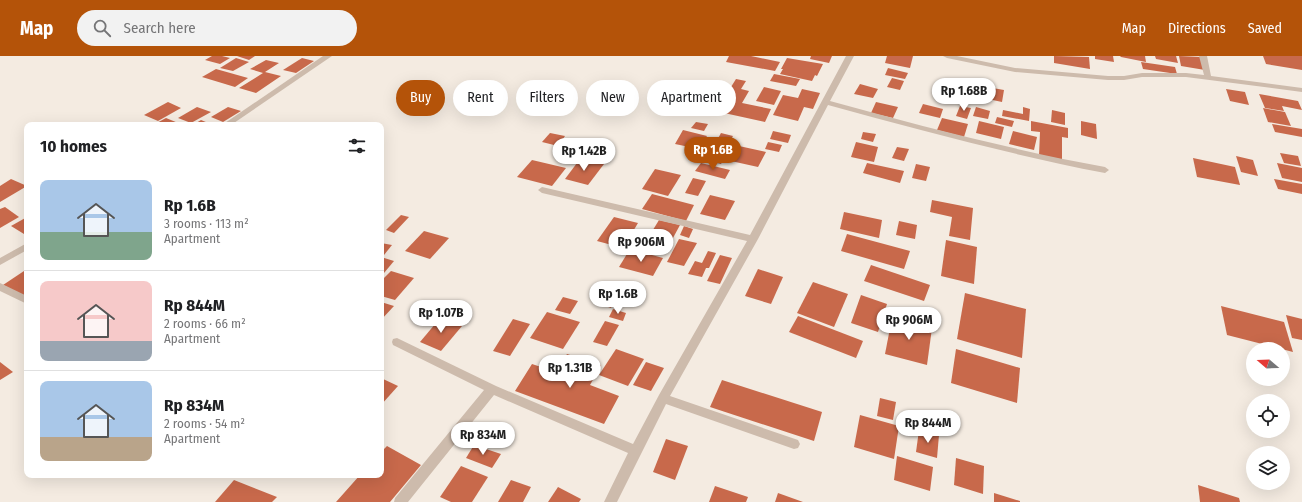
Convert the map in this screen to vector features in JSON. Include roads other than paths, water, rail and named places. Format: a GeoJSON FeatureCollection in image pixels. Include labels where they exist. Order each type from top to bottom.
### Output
{"type":"FeatureCollection","features":[{"type":"Feature","properties":{"kind":"street"},"geometry":{"type":"LineString","coordinates":[[230,122],[328,56]]}},
{"type":"Feature","properties":{"kind":"street"},"geometry":{"type":"LineString","coordinates":[[610,502],[663,398],[753,239],[850,56]]}},
{"type":"Feature","properties":{"kind":"street"},"geometry":{"type":"LineString","coordinates":[[947,56],[1015,70],[1108,78],[1124,78],[1142,75],[1186,75],[1302,90]]}},
{"type":"Feature","properties":{"kind":"street"},"geometry":{"type":"LineString","coordinates":[[1203,56],[1208,77]]}},
{"type":"Feature","properties":{"kind":"street"},"geometry":{"type":"LineString","coordinates":[[826,102],[996,147],[1061,162],[1105,170]]}},
{"type":"Feature","properties":{"kind":"street"},"geometry":{"type":"LineString","coordinates":[[542,190],[753,239]]}},
{"type":"Feature","properties":{"kind":"street"},"geometry":{"type":"LineString","coordinates":[[0,262],[24,248]]}},
{"type":"Feature","properties":{"kind":"street"},"geometry":{"type":"LineString","coordinates":[[0,287],[24,299]]}},
{"type":"Feature","properties":{"kind":"street"},"geometry":{"type":"LineString","coordinates":[[397,342],[492,389],[636,450]]}},
{"type":"Feature","properties":{"kind":"street"},"geometry":{"type":"LineString","coordinates":[[400,502],[492,389]]}},
{"type":"Feature","properties":{"kind":"street"},"geometry":{"type":"LineString","coordinates":[[663,398],[794,444]]}}]}
